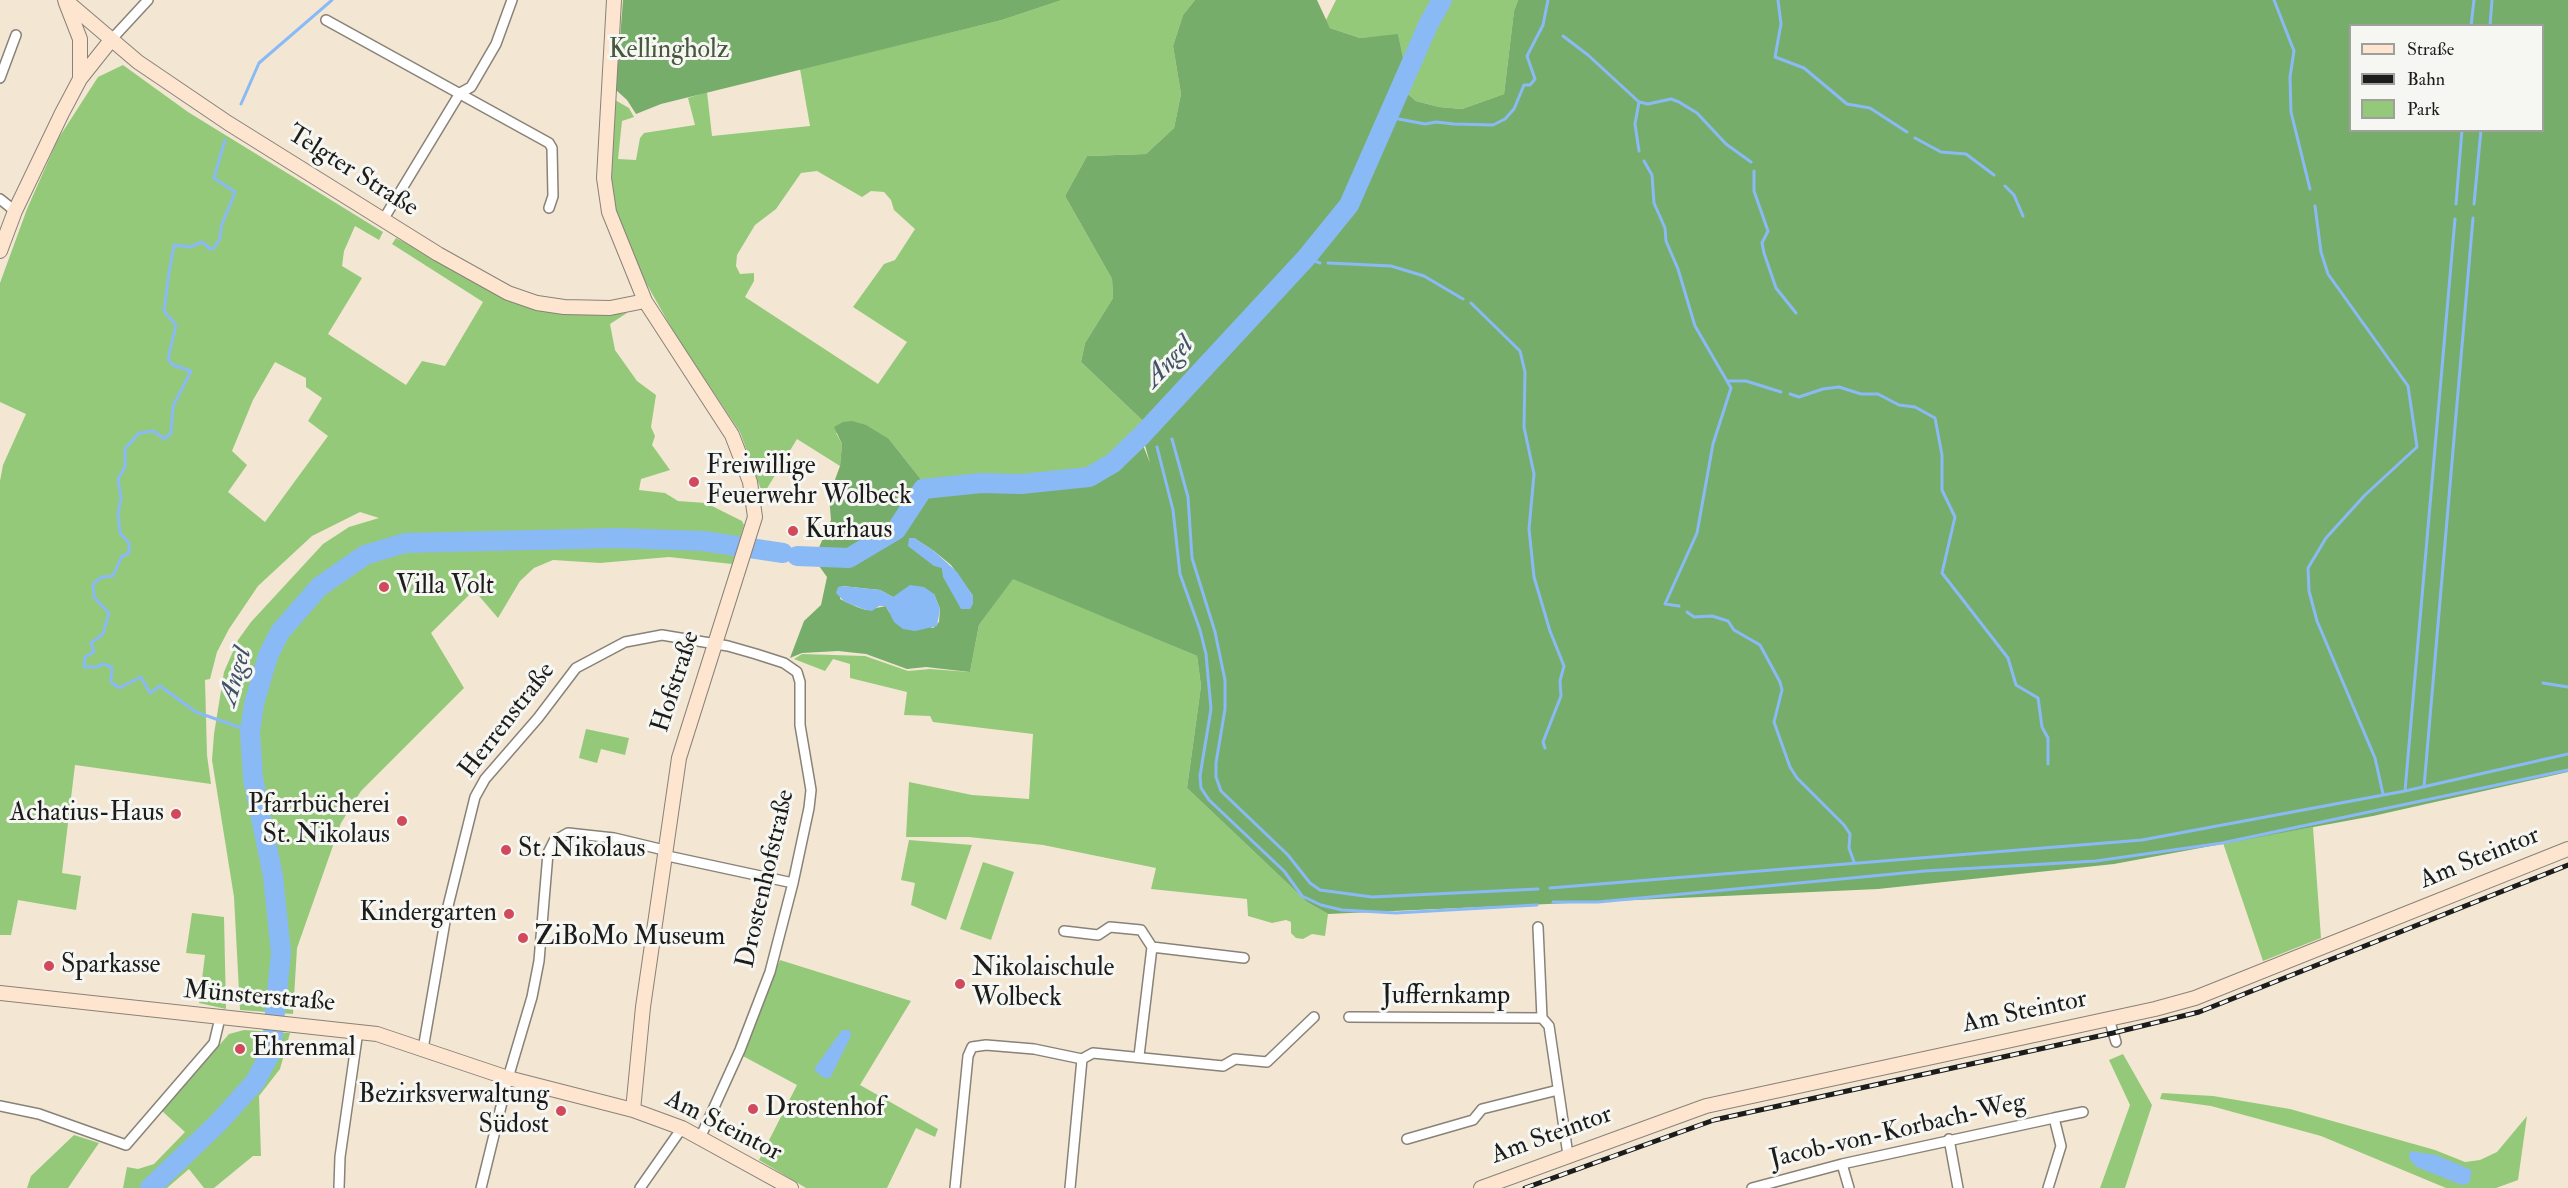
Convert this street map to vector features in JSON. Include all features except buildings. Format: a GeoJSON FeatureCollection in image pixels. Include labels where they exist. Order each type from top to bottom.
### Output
{"type":"FeatureCollection","features":[{"type":"Feature","properties":{"kind":"street","name":"Telgter Straße"},"geometry":{"type":"LineString","coordinates":[[64,0],[111,40],[172,86],[228,123],[438,254],[524,300],[547,305],[592,308],[645,301]]}},
{"type":"Feature","properties":{"kind":"street"},"geometry":{"type":"LineString","coordinates":[[64,0],[80,39],[80,79]]}},
{"type":"Feature","properties":{"kind":"street"},"geometry":{"type":"LineString","coordinates":[[0,251],[15,211],[80,79],[111,40],[148,0]]}},
{"type":"Feature","properties":{"kind":"street"},"geometry":{"type":"LineString","coordinates":[[383,220],[460,93],[471,87],[496,44],[512,0]]}},
{"type":"Feature","properties":{"kind":"street","name":"Hofstraße"},"geometry":{"type":"LineString","coordinates":[[614,0],[605,193],[609,212],[645,301],[732,435],[752,493],[755,517],[679,758],[643,1007],[633,1110]]}},
{"type":"Feature","properties":{"kind":"street"},"geometry":{"type":"LineString","coordinates":[[326,20],[549,143],[552,148],[553,196],[549,208]]}},
{"type":"Feature","properties":{"kind":"street"},"geometry":{"type":"LineString","coordinates":[[0,78],[16,35]]}},
{"type":"Feature","properties":{"kind":"street"},"geometry":{"type":"LineString","coordinates":[[0,199],[15,211]]}},
{"type":"Feature","properties":{"kind":"street","name":"Herrenstraße"},"geometry":{"type":"LineString","coordinates":[[423,1049],[458,860],[475,797],[485,779],[538,718],[576,668],[625,642],[643,636],[662,635],[714,643]]}},
{"type":"Feature","properties":{"kind":"street","name":"Drostenhofstraße"},"geometry":{"type":"LineString","coordinates":[[701,1136],[740,1050],[770,972],[793,883],[811,790],[800,725],[800,682],[797,672],[784,663],[714,643]]}},
{"type":"Feature","properties":{"kind":"street"},"geometry":{"type":"LineString","coordinates":[[481,1188],[508,1078],[532,997],[539,961],[548,853],[554,841],[568,833],[614,838],[793,883]]}},
{"type":"Feature","properties":{"kind":"street","name":"Am Steintor"},"geometry":{"type":"LineString","coordinates":[[1481,1188],[1706,1106],[2155,1009],[2230,985],[2568,849]]}},
{"type":"Feature","properties":{"kind":"street"},"geometry":{"type":"LineString","coordinates":[[1064,931],[1098,934],[1110,927],[1141,930],[1152,947],[1139,1056]]}},
{"type":"Feature","properties":{"kind":"street","name":"Juffernkamp"},"geometry":{"type":"LineString","coordinates":[[1538,927],[1542,1018],[1549,1026],[1568,1155]]}},
{"type":"Feature","properties":{"kind":"street"},"geometry":{"type":"LineString","coordinates":[[1152,947],[1244,958]]}},
{"type":"Feature","properties":{"kind":"street","name":"Münsterstraße"},"geometry":{"type":"LineString","coordinates":[[0,993],[255,1022],[358,1031],[423,1049],[508,1078],[633,1110]]}},
{"type":"Feature","properties":{"kind":"street"},"geometry":{"type":"LineString","coordinates":[[955,1188],[968,1056],[972,1047],[986,1045],[1034,1049],[1082,1059],[1093,1053],[1223,1066],[1235,1059],[1267,1062],[1314,1017]]}},
{"type":"Feature","properties":{"kind":"street","name":"Juffernkamp"},"geometry":{"type":"LineString","coordinates":[[1349,1017],[1542,1018]]}},
{"type":"Feature","properties":{"kind":"street"},"geometry":{"type":"LineString","coordinates":[[0,1106],[39,1114],[126,1145],[214,1043],[220,1018]]}},
{"type":"Feature","properties":{"kind":"street"},"geometry":{"type":"LineString","coordinates":[[2109,1019],[2116,1042]]}},
{"type":"Feature","properties":{"kind":"street"},"geometry":{"type":"LineString","coordinates":[[339,1188],[340,1157],[358,1031]]}},
{"type":"Feature","properties":{"kind":"street"},"geometry":{"type":"LineString","coordinates":[[1070,1188],[1082,1059]]}},
{"type":"Feature","properties":{"kind":"street"},"geometry":{"type":"LineString","coordinates":[[1407,1139],[1473,1120],[1482,1109],[1558,1090]]}},
{"type":"Feature","properties":{"kind":"street","name":"Am Steintor"},"geometry":{"type":"LineString","coordinates":[[633,1110],[701,1136],[791,1188]]}},
{"type":"Feature","properties":{"kind":"street","name":"Jacob-von-Korbach-Weg"},"geometry":{"type":"LineString","coordinates":[[1752,1188],[1949,1139],[2083,1112]]}},
{"type":"Feature","properties":{"kind":"street","name":"Jacob-von-Korbach-Weg"},"geometry":{"type":"LineString","coordinates":[[2048,1188],[2061,1146],[2054,1118]]}},
{"type":"Feature","properties":{"kind":"street"},"geometry":{"type":"LineString","coordinates":[[640,1188],[682,1128]]}},
{"type":"Feature","properties":{"kind":"street"},"geometry":{"type":"LineString","coordinates":[[1949,1139],[1958,1188]]}},
{"type":"Feature","properties":{"kind":"street"},"geometry":{"type":"LineString","coordinates":[[1842,1164],[1849,1188]]}},
{"type":"Feature","properties":{"kind":"green space","name":"Kellingholz"},"geometry":{"type":"Polygon","coordinates":[[[623,0],[1062,0],[1002,20],[661,104],[636,114],[627,100],[616,90],[623,0]]]}},
{"type":"Feature","properties":{"kind":"green space"},"geometry":{"type":"Polygon","coordinates":[[[1062,0],[1195,0],[1183,15],[1173,46],[1181,94],[1174,128],[1146,154],[1087,156],[1065,196],[1112,279],[1113,298],[1085,343],[1081,362],[1143,421],[1105,461],[1077,473],[1027,479],[981,478],[923,482],[889,439],[836,433],[842,444],[840,466],[797,439],[763,495],[740,432],[676,336],[628,251],[609,191],[615,100],[629,108],[634,117],[622,121],[618,159],[636,160],[640,138],[644,133],[695,125],[688,98],[707,92],[712,136],[810,126],[800,69],[1002,20],[1062,0]],[[817,171],[801,173],[776,209],[755,225],[737,255],[736,266],[740,274],[754,273],[754,281],[745,297],[878,384],[907,342],[853,307],[884,264],[895,260],[915,229],[894,210],[891,200],[884,192],[871,191],[862,197],[817,171]]]}},
{"type":"Feature","properties":{"kind":"green space"},"geometry":{"type":"Polygon","coordinates":[[[1195,0],[1317,0],[1330,28],[1360,38],[1398,34],[1404,62],[1396,84],[1416,101],[1439,107],[1462,109],[1504,94],[1514,11],[1518,0],[2568,0],[2568,772],[2373,816],[2114,864],[1878,889],[1328,914],[1307,902],[1187,788],[1201,686],[1197,656],[1013,579],[979,625],[970,672],[926,667],[907,669],[866,654],[838,651],[802,653],[790,658],[804,621],[821,605],[827,577],[814,559],[831,520],[829,496],[840,466],[842,444],[834,427],[843,422],[852,421],[866,425],[889,439],[923,482],[927,492],[1089,481],[1118,463],[1141,440],[1150,463],[1142,435],[1143,421],[1081,362],[1085,343],[1113,298],[1112,279],[1065,196],[1087,156],[1146,154],[1174,128],[1181,94],[1173,46],[1183,15],[1195,0]],[[909,538],[942,568],[943,573],[973,596],[951,565],[914,538],[909,538]],[[842,586],[840,599],[857,607],[866,610],[886,606],[889,612],[933,628],[939,622],[940,609],[934,594],[893,597],[880,590],[842,586]]]}},
{"type":"Feature","properties":{"kind":"green space"},"geometry":{"type":"Polygon","coordinates":[[[1336,0],[1518,0],[1514,11],[1504,94],[1462,109],[1439,107],[1416,101],[1396,84],[1404,62],[1398,35],[1360,38],[1330,28],[1326,20],[1336,0]]]}},
{"type":"Feature","properties":{"kind":"green space"},"geometry":{"type":"Polygon","coordinates":[[[123,65],[188,112],[383,232],[379,240],[355,226],[344,251],[342,266],[362,278],[328,334],[406,385],[422,361],[445,366],[483,302],[392,244],[396,238],[532,308],[583,315],[627,313],[610,324],[615,350],[637,381],[656,395],[651,427],[655,436],[652,445],[670,470],[641,479],[639,490],[665,493],[678,501],[706,503],[742,521],[744,525],[732,564],[669,557],[600,563],[553,560],[534,568],[520,581],[498,618],[479,596],[471,593],[431,633],[464,688],[361,791],[341,823],[297,948],[293,1014],[240,1010],[234,897],[212,760],[214,734],[224,672],[238,640],[251,622],[323,544],[349,527],[379,518],[360,512],[312,536],[258,586],[229,629],[217,652],[210,679],[205,680],[207,755],[211,784],[75,765],[62,873],[81,876],[76,910],[18,900],[11,935],[0,935],[0,481],[3,465],[26,414],[0,402],[0,283],[27,209],[58,139],[98,77],[123,65]],[[275,362],[253,400],[232,451],[247,465],[228,492],[265,522],[328,436],[308,421],[322,398],[306,387],[306,378],[275,362]]]}},
{"type":"Feature","properties":{"kind":"green space"},"geometry":{"type":"Polygon","coordinates":[[[1013,578],[1197,656],[1201,686],[1187,788],[1307,902],[1328,914],[1325,936],[1312,934],[1303,939],[1296,938],[1291,933],[1291,922],[1286,920],[1272,923],[1248,916],[1247,899],[1151,889],[1156,868],[1043,845],[969,837],[906,837],[909,782],[972,795],[1029,799],[1033,734],[933,722],[930,716],[904,715],[907,692],[850,678],[850,664],[833,659],[825,671],[794,659],[802,654],[865,656],[908,671],[930,669],[970,672],[979,625],[1013,578]]]}},
{"type":"Feature","properties":{"kind":"green space"},"geometry":{"type":"Polygon","coordinates":[[[586,729],[629,738],[625,755],[601,749],[597,763],[579,758],[586,729]]]}},
{"type":"Feature","properties":{"kind":"green space"},"geometry":{"type":"Polygon","coordinates":[[[2313,827],[2321,938],[2263,961],[2223,843],[2313,827]]]}},
{"type":"Feature","properties":{"kind":"green space"},"geometry":{"type":"Polygon","coordinates":[[[909,840],[972,845],[946,920],[911,905],[915,883],[901,880],[909,840]]]}},
{"type":"Feature","properties":{"kind":"green space"},"geometry":{"type":"Polygon","coordinates":[[[983,862],[1014,872],[991,940],[960,929],[983,862]]]}},
{"type":"Feature","properties":{"kind":"green space"},"geometry":{"type":"Polygon","coordinates":[[[192,913],[224,917],[226,1009],[199,1003],[205,955],[186,953],[192,913]]]}},
{"type":"Feature","properties":{"kind":"green space"},"geometry":{"type":"Polygon","coordinates":[[[780,960],[911,1001],[860,1085],[938,1129],[935,1137],[916,1128],[887,1188],[806,1188],[759,1160],[797,1085],[741,1055],[780,960]]]}},
{"type":"Feature","properties":{"kind":"green space"},"geometry":{"type":"Polygon","coordinates":[[[244,1030],[290,1033],[280,1069],[259,1096],[261,1156],[253,1156],[214,1188],[204,1188],[189,1169],[167,1188],[123,1188],[127,1167],[138,1169],[154,1164],[185,1132],[162,1111],[229,1034],[244,1030]]]}},
{"type":"Feature","properties":{"kind":"green space"},"geometry":{"type":"Polygon","coordinates":[[[2123,1054],[2152,1105],[2125,1188],[2100,1188],[2130,1105],[2109,1060],[2123,1054]]]}},
{"type":"Feature","properties":{"kind":"green space"},"geometry":{"type":"Polygon","coordinates":[[[2162,1093],[2213,1096],[2290,1109],[2435,1150],[2465,1162],[2480,1160],[2497,1152],[2527,1116],[2518,1180],[2496,1188],[2446,1188],[2321,1136],[2211,1106],[2160,1099],[2162,1093]]]}},
{"type":"Feature","properties":{"kind":"green space"},"geometry":{"type":"Polygon","coordinates":[[[74,1135],[99,1143],[68,1188],[27,1188],[31,1176],[74,1135]]]}},
{"type":"Feature","properties":{"kind":"water"},"geometry":{"type":"Polygon","coordinates":[[[909,538],[914,538],[934,551],[957,572],[973,596],[970,609],[961,609],[943,577],[942,568],[934,566],[908,546],[909,538]]]}},
{"type":"Feature","properties":{"kind":"water"},"geometry":{"type":"Polygon","coordinates":[[[910,585],[924,587],[934,594],[940,609],[937,626],[915,631],[903,629],[894,622],[886,606],[879,606],[872,611],[866,610],[845,602],[836,593],[838,587],[842,586],[880,590],[893,597],[910,585]]]}},
{"type":"Feature","properties":{"kind":"water"},"geometry":{"type":"Polygon","coordinates":[[[842,1030],[850,1030],[851,1036],[830,1078],[822,1077],[814,1069],[842,1030]]]}},
{"type":"Feature","properties":{"kind":"water"},"geometry":{"type":"Polygon","coordinates":[[[2409,1151],[2436,1155],[2469,1169],[2472,1171],[2469,1183],[2462,1185],[2417,1167],[2410,1160],[2409,1151]]]}},
{"type":"Feature","properties":{"kind":"waterway"},"geometry":{"type":"LineString","coordinates":[[241,104],[259,63],[332,0]]}},
{"type":"Feature","properties":{"kind":"waterway","name":"Angel"},"geometry":{"type":"LineString","coordinates":[[797,556],[849,558],[896,530],[923,489],[981,483],[1021,484],[1089,477],[1113,463],[1142,435],[1306,258],[1349,205],[1429,23],[1442,0]]}},
{"type":"Feature","properties":{"kind":"waterway"},"geometry":{"type":"LineString","coordinates":[[1388,117],[1425,124],[1436,122],[1493,125],[1505,119],[1514,109],[1524,85],[1530,85],[1535,79],[1527,56],[1543,25],[1548,0]]}},
{"type":"Feature","properties":{"kind":"waterway"},"geometry":{"type":"LineString","coordinates":[[1778,0],[1781,24],[1775,57],[1804,68],[1847,104],[1870,108],[1907,132]]}},
{"type":"Feature","properties":{"kind":"waterway"},"geometry":{"type":"LineString","coordinates":[[2274,0],[2294,51],[2290,77],[2291,112],[2310,189]]}},
{"type":"Feature","properties":{"kind":"waterway"},"geometry":{"type":"LineString","coordinates":[[2471,24],[2474,0]]}},
{"type":"Feature","properties":{"kind":"waterway"},"geometry":{"type":"LineString","coordinates":[[2490,24],[2492,0]]}},
{"type":"Feature","properties":{"kind":"waterway"},"geometry":{"type":"LineString","coordinates":[[1563,36],[1588,55],[1639,102],[1635,124],[1639,151]]}},
{"type":"Feature","properties":{"kind":"waterway"},"geometry":{"type":"LineString","coordinates":[[1639,102],[1648,104],[1671,99],[1679,102],[1697,113],[1726,144],[1751,162]]}},
{"type":"Feature","properties":{"kind":"waterway"},"geometry":{"type":"LineString","coordinates":[[2456,204],[2462,132]]}},
{"type":"Feature","properties":{"kind":"waterway"},"geometry":{"type":"LineString","coordinates":[[2474,204],[2481,132]]}},
{"type":"Feature","properties":{"kind":"waterway"},"geometry":{"type":"LineString","coordinates":[[1915,138],[1941,152],[1966,154],[1994,175]]}},
{"type":"Feature","properties":{"kind":"waterway"},"geometry":{"type":"LineString","coordinates":[[225,140],[214,178],[235,192],[221,227],[220,239],[214,248],[210,249],[202,242],[190,247],[174,245],[169,273],[164,311],[176,325],[168,359],[173,365],[191,371],[173,406],[171,433],[164,439],[154,431],[139,433],[125,449],[125,467],[118,479],[121,498],[118,514],[120,533],[129,543],[129,553],[122,556],[113,576],[102,577],[93,584],[94,597],[109,613],[103,634],[91,643],[94,652],[85,657],[84,667],[96,667],[103,664],[112,667],[111,682],[119,688],[141,677],[150,693],[160,686],[196,712],[250,731]]}},
{"type":"Feature","properties":{"kind":"waterway"},"geometry":{"type":"LineString","coordinates":[[1644,161],[1652,175],[1654,203],[1665,228],[1666,241],[1678,269],[1695,326],[1731,388],[1713,444],[1697,533],[1665,604],[1679,606]]}},
{"type":"Feature","properties":{"kind":"waterway"},"geometry":{"type":"LineString","coordinates":[[1754,171],[1754,191],[1768,231],[1762,243],[1764,253],[1776,288],[1796,313]]}},
{"type":"Feature","properties":{"kind":"waterway"},"geometry":{"type":"LineString","coordinates":[[2005,186],[2014,195],[2023,216]]}},
{"type":"Feature","properties":{"kind":"waterway"},"geometry":{"type":"LineString","coordinates":[[2315,206],[2321,252],[2328,274],[2408,386],[2417,447],[2365,495],[2326,538],[2308,568],[2309,591],[2317,621],[2375,758],[2383,794]]}},
{"type":"Feature","properties":{"kind":"waterway"},"geometry":{"type":"LineString","coordinates":[[2424,787],[2473,218]]}},
{"type":"Feature","properties":{"kind":"waterway"},"geometry":{"type":"LineString","coordinates":[[2405,791],[2455,219]]}},
{"type":"Feature","properties":{"kind":"waterway"},"geometry":{"type":"LineString","coordinates":[[1306,258],[1320,263]]}},
{"type":"Feature","properties":{"kind":"waterway"},"geometry":{"type":"LineString","coordinates":[[1328,263],[1391,266],[1424,276],[1463,299]]}},
{"type":"Feature","properties":{"kind":"waterway"},"geometry":{"type":"LineString","coordinates":[[1471,303],[1520,351],[1525,372],[1524,427],[1534,474],[1529,529],[1534,577],[1550,631],[1564,666],[1560,681],[1561,696],[1543,742],[1545,748]]}},
{"type":"Feature","properties":{"kind":"waterway"},"geometry":{"type":"LineString","coordinates":[[1728,381],[1746,381],[1781,392]]}},
{"type":"Feature","properties":{"kind":"waterway"},"geometry":{"type":"LineString","coordinates":[[1790,394],[1799,397],[1823,389],[1839,387],[1861,394],[1878,394],[1899,405],[1915,407],[1935,418],[1942,455],[1942,490],[1955,517],[1942,573],[2008,658],[2016,685],[2038,698],[2042,727],[2048,738],[2048,764]]}},
{"type":"Feature","properties":{"kind":"waterway","name":"Angel"},"geometry":{"type":"LineString","coordinates":[[1163,413],[1167,419]]}},
{"type":"Feature","properties":{"kind":"waterway","name":"Angel"},"geometry":{"type":"LineString","coordinates":[[1148,429],[1152,434]]}},
{"type":"Feature","properties":{"kind":"waterway"},"geometry":{"type":"LineString","coordinates":[[1172,439],[1188,497],[1192,558],[1215,632],[1225,680],[1225,709],[1216,763],[1216,777],[1221,791],[1288,855],[1310,883],[1320,890],[1372,897],[1538,889]]}},
{"type":"Feature","properties":{"kind":"waterway"},"geometry":{"type":"LineString","coordinates":[[1157,447],[1173,510],[1180,574],[1206,654],[1211,709],[1200,776],[1201,788],[1209,800],[1284,871],[1302,896],[1321,905],[1342,910],[1396,913],[1537,905]]}},
{"type":"Feature","properties":{"kind":"waterway","name":"Angel"},"geometry":{"type":"LineString","coordinates":[[150,1188],[218,1123],[255,1082],[271,1052],[281,953],[273,876],[253,779],[250,731],[254,704],[268,656],[280,632],[319,587],[365,555],[405,543],[618,538],[703,541],[783,553]]}},
{"type":"Feature","properties":{"kind":"waterway"},"geometry":{"type":"LineString","coordinates":[[1687,612],[1694,617],[1712,616],[1728,621],[1734,630],[1760,645],[1782,690],[1774,722],[1790,767],[1797,778],[1844,825],[1850,834],[1849,848],[1854,862]]}},
{"type":"Feature","properties":{"kind":"waterway"},"geometry":{"type":"LineString","coordinates":[[2543,683],[2568,687]]}},
{"type":"Feature","properties":{"kind":"waterway"},"geometry":{"type":"LineString","coordinates":[[1550,888],[2142,840],[2405,791],[2568,754]]}},
{"type":"Feature","properties":{"kind":"waterway"},"geometry":{"type":"LineString","coordinates":[[1553,902],[1598,902],[1925,871],[2096,861],[2222,843],[2568,770]]}},
{"type":"Feature","properties":{"kind":"railway"},"geometry":{"type":"LineString","coordinates":[[1525,1188],[1714,1120],[2113,1033],[2199,1012],[2568,865]]}},
{"type":"Feature","properties":{"kind":"place","name":"Freiwillige Feuerwehr Wolbeck"},"geometry":{"type":"Point","coordinates":[694,482]}},
{"type":"Feature","properties":{"kind":"place","name":"Kurhaus"},"geometry":{"type":"Point","coordinates":[793,531]}},
{"type":"Feature","properties":{"kind":"place","name":"Villa Volt"},"geometry":{"type":"Point","coordinates":[384,587]}},
{"type":"Feature","properties":{"kind":"place","name":"Achatius-Haus"},"geometry":{"type":"Point","coordinates":[176,814]}},
{"type":"Feature","properties":{"kind":"place","name":"Pfarrbücherei St. Nikolaus"},"geometry":{"type":"Point","coordinates":[402,821]}},
{"type":"Feature","properties":{"kind":"place","name":"St. Nikolaus"},"geometry":{"type":"Point","coordinates":[506,850]}},
{"type":"Feature","properties":{"kind":"place","name":"Kindergarten"},"geometry":{"type":"Point","coordinates":[509,914]}},
{"type":"Feature","properties":{"kind":"place","name":"ZiBoMo Museum"},"geometry":{"type":"Point","coordinates":[523,938]}},
{"type":"Feature","properties":{"kind":"place","name":"Sparkasse"},"geometry":{"type":"Point","coordinates":[49,966]}},
{"type":"Feature","properties":{"kind":"place","name":"Nikolaischule Wolbeck"},"geometry":{"type":"Point","coordinates":[960,984]}},
{"type":"Feature","properties":{"kind":"place","name":"Ehrenmal"},"geometry":{"type":"Point","coordinates":[240,1049]}},
{"type":"Feature","properties":{"kind":"place","name":"Drostenhof"},"geometry":{"type":"Point","coordinates":[753,1109]}},
{"type":"Feature","properties":{"kind":"place","name":"Bezirksverwaltung Südost"},"geometry":{"type":"Point","coordinates":[561,1111]}}]}
